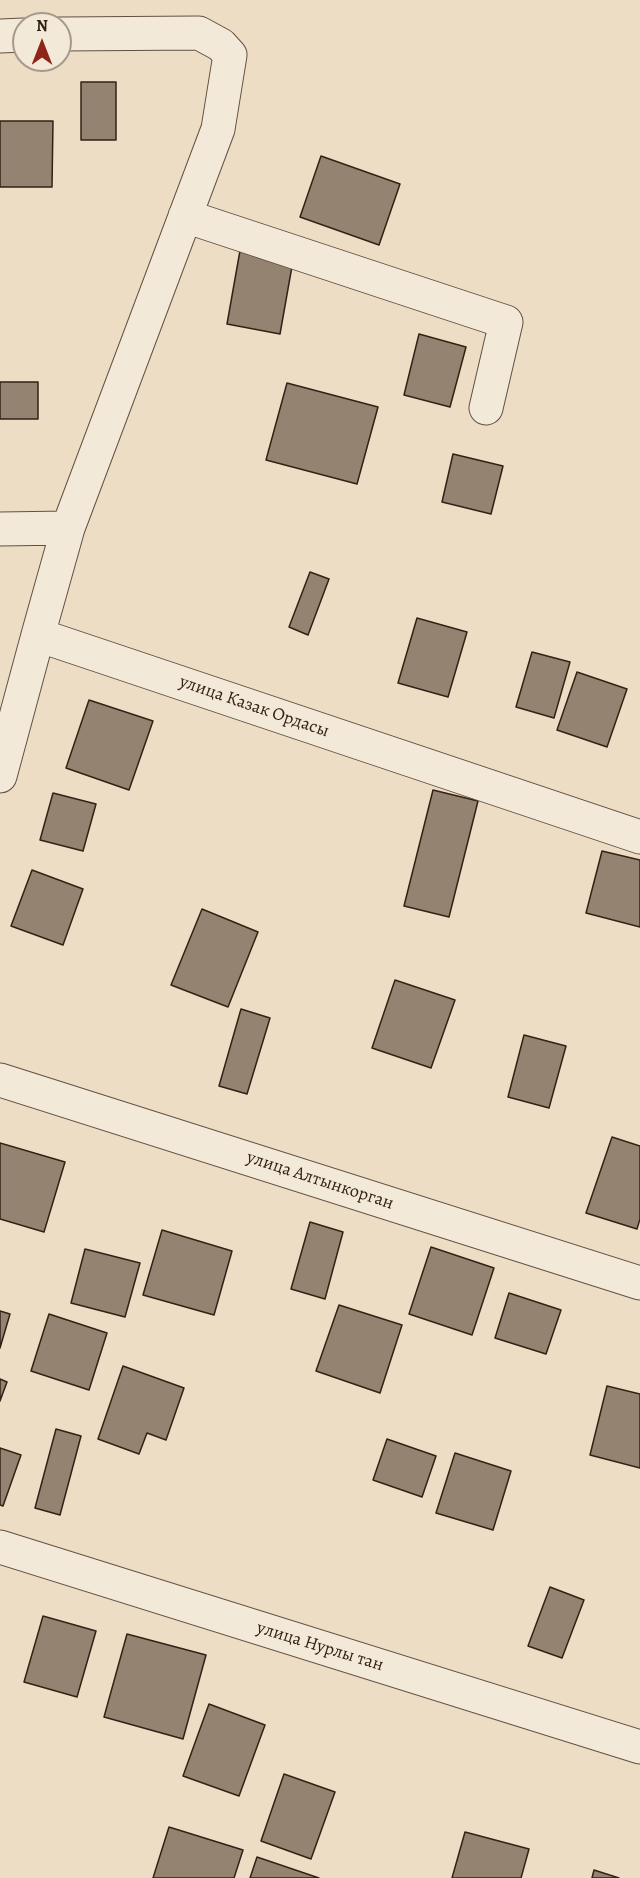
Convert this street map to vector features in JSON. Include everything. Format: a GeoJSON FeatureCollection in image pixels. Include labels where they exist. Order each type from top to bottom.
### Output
{"type":"FeatureCollection","features":[{"type":"Feature","properties":{"kind":"street"},"geometry":{"type":"LineString","coordinates":[[0,776],[68,528],[218,129],[230,55],[221,45],[199,33],[72,34]]}},
{"type":"Feature","properties":{"kind":"street"},"geometry":{"type":"LineString","coordinates":[[185,216],[506,322],[486,408]]}},
{"type":"Feature","properties":{"kind":"street"},"geometry":{"type":"LineString","coordinates":[[0,529],[68,528]]}},
{"type":"Feature","properties":{"kind":"street","name":"улица Казак Ордасы"},"geometry":{"type":"LineString","coordinates":[[38,635],[640,837]]}},
{"type":"Feature","properties":{"kind":"street","name":"улица Алтынкорган"},"geometry":{"type":"LineString","coordinates":[[0,1080],[640,1283]]}},
{"type":"Feature","properties":{"kind":"street","name":"улица Нурлы тан"},"geometry":{"type":"LineString","coordinates":[[0,1547],[640,1747]]}},
{"type":"Feature","properties":{"kind":"building"},"geometry":{"type":"Polygon","coordinates":[[[81,82],[116,82],[116,140],[81,140],[81,82]]]}},
{"type":"Feature","properties":{"kind":"building"},"geometry":{"type":"Polygon","coordinates":[[[0,121],[53,121],[52,187],[0,187],[0,121]]]}},
{"type":"Feature","properties":{"kind":"building"},"geometry":{"type":"Polygon","coordinates":[[[321,156],[400,184],[379,245],[300,217],[321,156]]]}},
{"type":"Feature","properties":{"kind":"building"},"geometry":{"type":"Polygon","coordinates":[[[241,245],[294,255],[280,334],[227,324],[241,245]]]}},
{"type":"Feature","properties":{"kind":"building"},"geometry":{"type":"Polygon","coordinates":[[[419,334],[466,347],[450,407],[404,395],[419,334]]]}},
{"type":"Feature","properties":{"kind":"building"},"geometry":{"type":"Polygon","coordinates":[[[0,382],[38,382],[38,419],[0,419],[0,382]]]}},
{"type":"Feature","properties":{"kind":"building"},"geometry":{"type":"Polygon","coordinates":[[[287,383],[378,407],[357,484],[266,460],[287,383]]]}},
{"type":"Feature","properties":{"kind":"building"},"geometry":{"type":"Polygon","coordinates":[[[453,454],[503,466],[491,514],[442,502],[453,454]]]}},
{"type":"Feature","properties":{"kind":"building"},"geometry":{"type":"Polygon","coordinates":[[[310,572],[329,579],[308,635],[289,627],[310,572]]]}},
{"type":"Feature","properties":{"kind":"building"},"geometry":{"type":"Polygon","coordinates":[[[417,618],[467,632],[448,697],[398,683],[417,618]]]}},
{"type":"Feature","properties":{"kind":"building"},"geometry":{"type":"Polygon","coordinates":[[[532,652],[570,662],[554,718],[516,707],[532,652]]]}},
{"type":"Feature","properties":{"kind":"building"},"geometry":{"type":"Polygon","coordinates":[[[577,672],[627,689],[607,747],[557,730],[577,672]]]}},
{"type":"Feature","properties":{"kind":"building"},"geometry":{"type":"Polygon","coordinates":[[[89,700],[153,721],[129,790],[66,768],[89,700]]]}},
{"type":"Feature","properties":{"kind":"building"},"geometry":{"type":"Polygon","coordinates":[[[433,790],[478,801],[449,917],[404,906],[433,790]]]}},
{"type":"Feature","properties":{"kind":"building"},"geometry":{"type":"Polygon","coordinates":[[[53,793],[96,804],[83,851],[40,840],[53,793]]]}},
{"type":"Feature","properties":{"kind":"building"},"geometry":{"type":"Polygon","coordinates":[[[602,851],[640,860],[640,927],[586,913],[602,851]]]}},
{"type":"Feature","properties":{"kind":"building"},"geometry":{"type":"Polygon","coordinates":[[[32,870],[83,889],[63,945],[11,926],[32,870]]]}},
{"type":"Feature","properties":{"kind":"building"},"geometry":{"type":"Polygon","coordinates":[[[202,909],[258,932],[228,1007],[171,985],[202,909]]]}},
{"type":"Feature","properties":{"kind":"building"},"geometry":{"type":"Polygon","coordinates":[[[395,980],[455,1000],[431,1068],[372,1048],[395,980]]]}},
{"type":"Feature","properties":{"kind":"building"},"geometry":{"type":"Polygon","coordinates":[[[241,1009],[270,1018],[247,1094],[219,1086],[241,1009]]]}},
{"type":"Feature","properties":{"kind":"building"},"geometry":{"type":"Polygon","coordinates":[[[524,1035],[566,1046],[549,1108],[508,1097],[524,1035]]]}},
{"type":"Feature","properties":{"kind":"building"},"geometry":{"type":"Polygon","coordinates":[[[612,1137],[640,1146],[640,1219],[637,1229],[586,1213],[612,1137]]]}},
{"type":"Feature","properties":{"kind":"building"},"geometry":{"type":"Polygon","coordinates":[[[0,1143],[65,1162],[44,1232],[0,1219],[0,1143]]]}},
{"type":"Feature","properties":{"kind":"building"},"geometry":{"type":"Polygon","coordinates":[[[310,1222],[343,1232],[325,1299],[291,1289],[310,1222]]]}},
{"type":"Feature","properties":{"kind":"building"},"geometry":{"type":"Polygon","coordinates":[[[162,1230],[232,1251],[214,1315],[143,1295],[162,1230]]]}},
{"type":"Feature","properties":{"kind":"building"},"geometry":{"type":"Polygon","coordinates":[[[431,1247],[494,1268],[472,1335],[409,1314],[431,1247]]]}},
{"type":"Feature","properties":{"kind":"building"},"geometry":{"type":"Polygon","coordinates":[[[85,1249],[140,1263],[125,1317],[71,1303],[85,1249]]]}},
{"type":"Feature","properties":{"kind":"building"},"geometry":{"type":"Polygon","coordinates":[[[509,1293],[561,1310],[546,1354],[495,1338],[509,1293]]]}},
{"type":"Feature","properties":{"kind":"building"},"geometry":{"type":"Polygon","coordinates":[[[339,1305],[402,1325],[380,1393],[316,1371],[339,1305]]]}},
{"type":"Feature","properties":{"kind":"building"},"geometry":{"type":"Polygon","coordinates":[[[0,1311],[10,1314],[0,1348],[0,1311]]]}},
{"type":"Feature","properties":{"kind":"building"},"geometry":{"type":"Polygon","coordinates":[[[49,1314],[107,1333],[89,1390],[31,1371],[49,1314]]]}},
{"type":"Feature","properties":{"kind":"building"},"geometry":{"type":"Polygon","coordinates":[[[123,1366],[184,1388],[166,1440],[147,1433],[139,1454],[98,1439],[123,1366]]]}},
{"type":"Feature","properties":{"kind":"building"},"geometry":{"type":"Polygon","coordinates":[[[0,1379],[7,1382],[0,1401],[0,1379]]]}},
{"type":"Feature","properties":{"kind":"building"},"geometry":{"type":"Polygon","coordinates":[[[607,1386],[640,1394],[640,1468],[590,1455],[607,1386]]]}},
{"type":"Feature","properties":{"kind":"building"},"geometry":{"type":"Polygon","coordinates":[[[56,1429],[81,1436],[60,1515],[35,1508],[56,1429]]]}},
{"type":"Feature","properties":{"kind":"building"},"geometry":{"type":"Polygon","coordinates":[[[387,1439],[436,1456],[422,1497],[373,1480],[387,1439]]]}},
{"type":"Feature","properties":{"kind":"building"},"geometry":{"type":"Polygon","coordinates":[[[0,1448],[21,1455],[3,1506],[0,1505],[0,1448]]]}},
{"type":"Feature","properties":{"kind":"building"},"geometry":{"type":"Polygon","coordinates":[[[455,1453],[511,1471],[493,1530],[436,1513],[455,1453]]]}},
{"type":"Feature","properties":{"kind":"building"},"geometry":{"type":"Polygon","coordinates":[[[550,1587],[584,1600],[562,1658],[528,1646],[550,1587]]]}},
{"type":"Feature","properties":{"kind":"building"},"geometry":{"type":"Polygon","coordinates":[[[43,1616],[96,1631],[77,1697],[24,1682],[43,1616]]]}},
{"type":"Feature","properties":{"kind":"building"},"geometry":{"type":"Polygon","coordinates":[[[127,1634],[206,1655],[183,1739],[104,1717],[127,1634]]]}},
{"type":"Feature","properties":{"kind":"building"},"geometry":{"type":"Polygon","coordinates":[[[209,1704],[265,1725],[239,1796],[183,1776],[209,1704]]]}},
{"type":"Feature","properties":{"kind":"building"},"geometry":{"type":"Polygon","coordinates":[[[284,1774],[335,1792],[311,1859],[261,1841],[284,1774]]]}},
{"type":"Feature","properties":{"kind":"building"},"geometry":{"type":"Polygon","coordinates":[[[169,1827],[243,1850],[234,1878],[153,1878],[169,1827]]]}},
{"type":"Feature","properties":{"kind":"building"},"geometry":{"type":"Polygon","coordinates":[[[465,1832],[529,1849],[521,1878],[452,1878],[465,1832]]]}},
{"type":"Feature","properties":{"kind":"building"},"geometry":{"type":"Polygon","coordinates":[[[257,1857],[319,1878],[250,1878],[257,1857]]]}},
{"type":"Feature","properties":{"kind":"building"},"geometry":{"type":"Polygon","coordinates":[[[594,1870],[619,1878],[592,1878],[594,1870]]]}}]}
